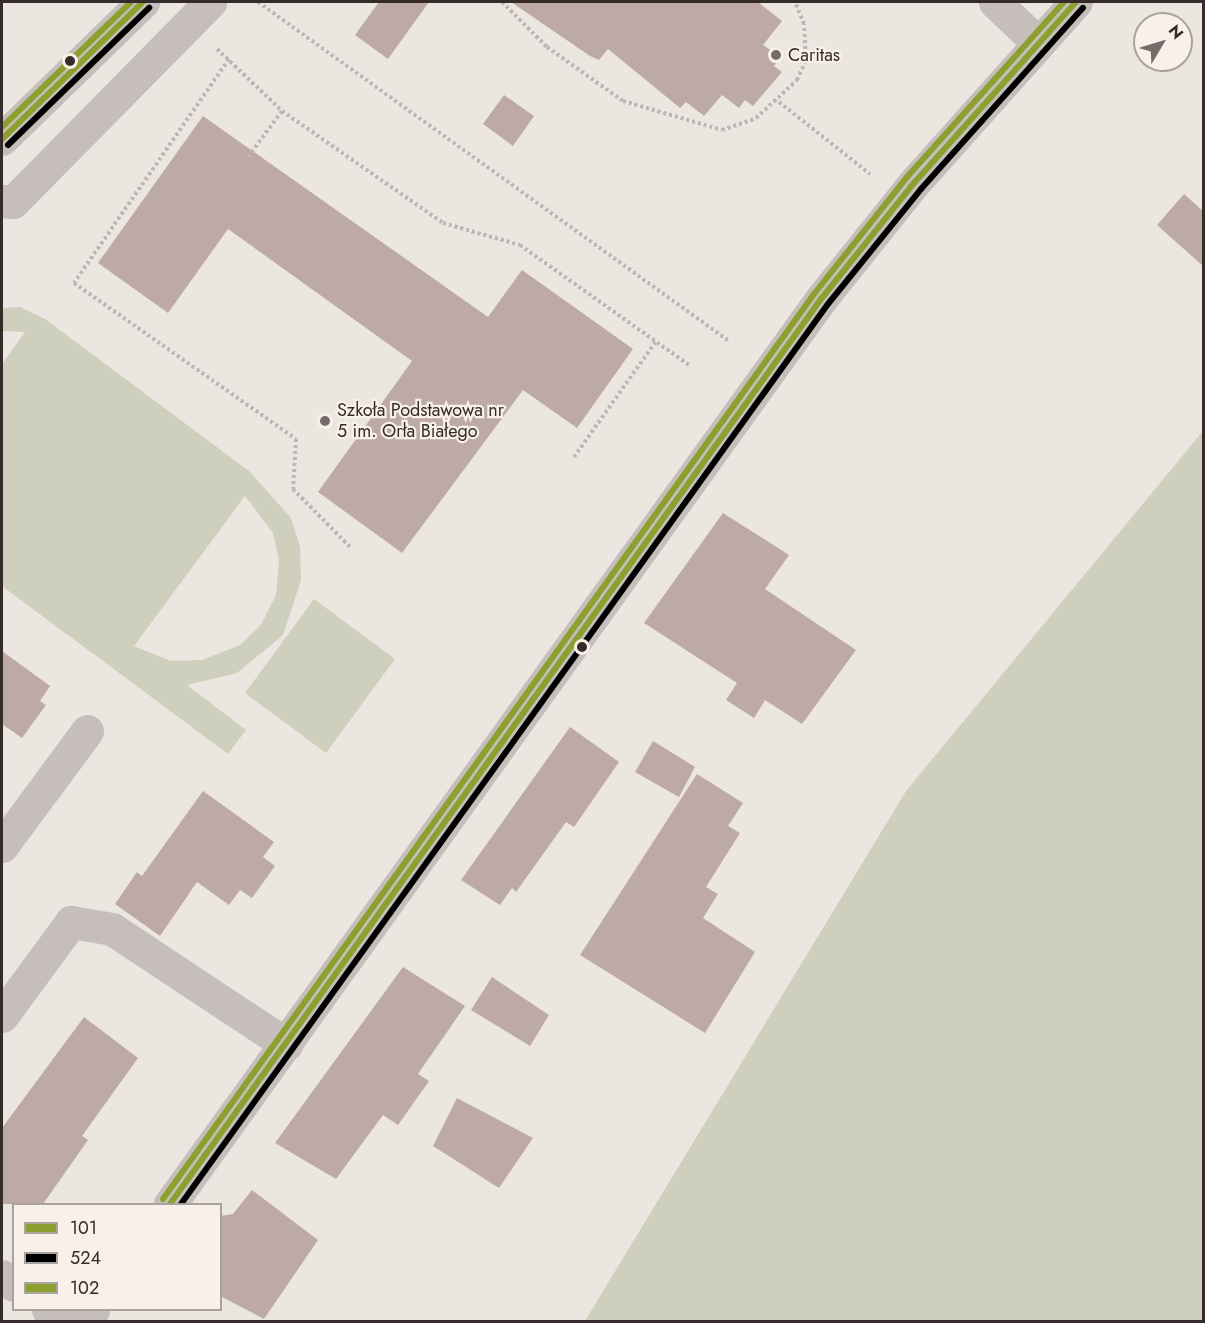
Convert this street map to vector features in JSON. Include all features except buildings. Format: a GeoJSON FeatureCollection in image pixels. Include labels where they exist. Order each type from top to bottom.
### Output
{"type":"FeatureCollection","features":[{"type":"Feature","properties":{"kind":"street"},"geometry":{"type":"LineString","coordinates":[[2,139],[143,2]]}},
{"type":"Feature","properties":{"kind":"street"},"geometry":{"type":"LineString","coordinates":[[2,201],[13,202],[210,2]]}},
{"type":"Feature","properties":{"kind":"street"},"geometry":{"type":"LineString","coordinates":[[994,2],[1038,43]]}},
{"type":"Feature","properties":{"kind":"street"},"geometry":{"type":"LineString","coordinates":[[171,1203],[821,299],[1038,43],[1076,2]]}},
{"type":"Feature","properties":{"kind":"street"},"geometry":{"type":"LineString","coordinates":[[2,846],[87,731]]}},
{"type":"Feature","properties":{"kind":"street"},"geometry":{"type":"LineString","coordinates":[[2,1016],[70,922],[112,929],[286,1044]]}},
{"type":"Feature","properties":{"kind":"street"},"geometry":{"type":"LineString","coordinates":[[49,1311],[65,1322]]}},
{"type":"Feature","properties":{"kind":"path"},"geometry":{"type":"LineString","coordinates":[[258,2],[729,341]]}},
{"type":"Feature","properties":{"kind":"path"},"geometry":{"type":"LineString","coordinates":[[502,2],[548,47],[623,101],[722,130],[756,118],[779,102],[806,61],[804,24],[795,2]]}},
{"type":"Feature","properties":{"kind":"path"},"geometry":{"type":"LineString","coordinates":[[207,41],[229,58],[282,111],[443,224],[520,245],[689,365]]}},
{"type":"Feature","properties":{"kind":"path"},"geometry":{"type":"LineString","coordinates":[[229,58],[74,283],[296,439],[293,489],[350,547]]}},
{"type":"Feature","properties":{"kind":"path"},"geometry":{"type":"LineString","coordinates":[[779,102],[870,174]]}},
{"type":"Feature","properties":{"kind":"path"},"geometry":{"type":"LineString","coordinates":[[248,157],[282,111]]}},
{"type":"Feature","properties":{"kind":"path"},"geometry":{"type":"LineString","coordinates":[[574,457],[656,341]]}},
{"type":"Feature","properties":{"kind":"green space"},"geometry":{"type":"Polygon","coordinates":[[[20,307],[45,319],[249,471],[291,518],[300,547],[301,580],[283,635],[237,673],[187,685],[246,730],[228,754],[2,586],[2,364],[25,332],[2,331],[2,308],[20,307]],[[245,496],[134,646],[171,661],[202,660],[240,645],[261,625],[276,595],[279,560],[273,533],[245,496]]]}},
{"type":"Feature","properties":{"kind":"green space"},"geometry":{"type":"Polygon","coordinates":[[[1203,431],[1203,1321],[585,1321],[906,791],[1203,431]]]}},
{"type":"Feature","properties":{"kind":"green space"},"geometry":{"type":"Polygon","coordinates":[[[314,599],[395,659],[326,753],[245,693],[314,599]]]}},
{"type":"Feature","properties":{"kind":"transit line"},"geometry":{"type":"LineString","coordinates":[[2,127],[131,2]]}},
{"type":"Feature","properties":{"kind":"transit line"},"geometry":{"type":"LineString","coordinates":[[2,139],[143,2]]}},
{"type":"Feature","properties":{"kind":"transit line","name":"102"},"geometry":{"type":"LineString","coordinates":[[163,1199],[814,294],[907,177],[1064,2]]}},
{"type":"Feature","properties":{"kind":"transit line","name":"101"},"geometry":{"type":"LineString","coordinates":[[171,1203],[821,299],[914,183],[1076,2]]}},
{"type":"Feature","properties":{"kind":"transit line","name":"524"},"geometry":{"type":"LineString","coordinates":[[8,145],[149,8]]}},
{"type":"Feature","properties":{"kind":"transit line","name":"524"},"geometry":{"type":"LineString","coordinates":[[182,1203],[828,304],[921,189],[1083,8]]}},
{"type":"Feature","properties":{"kind":"place","name":"Caritas"},"geometry":{"type":"Point","coordinates":[776,55]}},
{"type":"Feature","properties":{"kind":"place","name":"Szkoła Podstawowa nr 5 im. Orła Białego"},"geometry":{"type":"Point","coordinates":[325,421]}}]}
